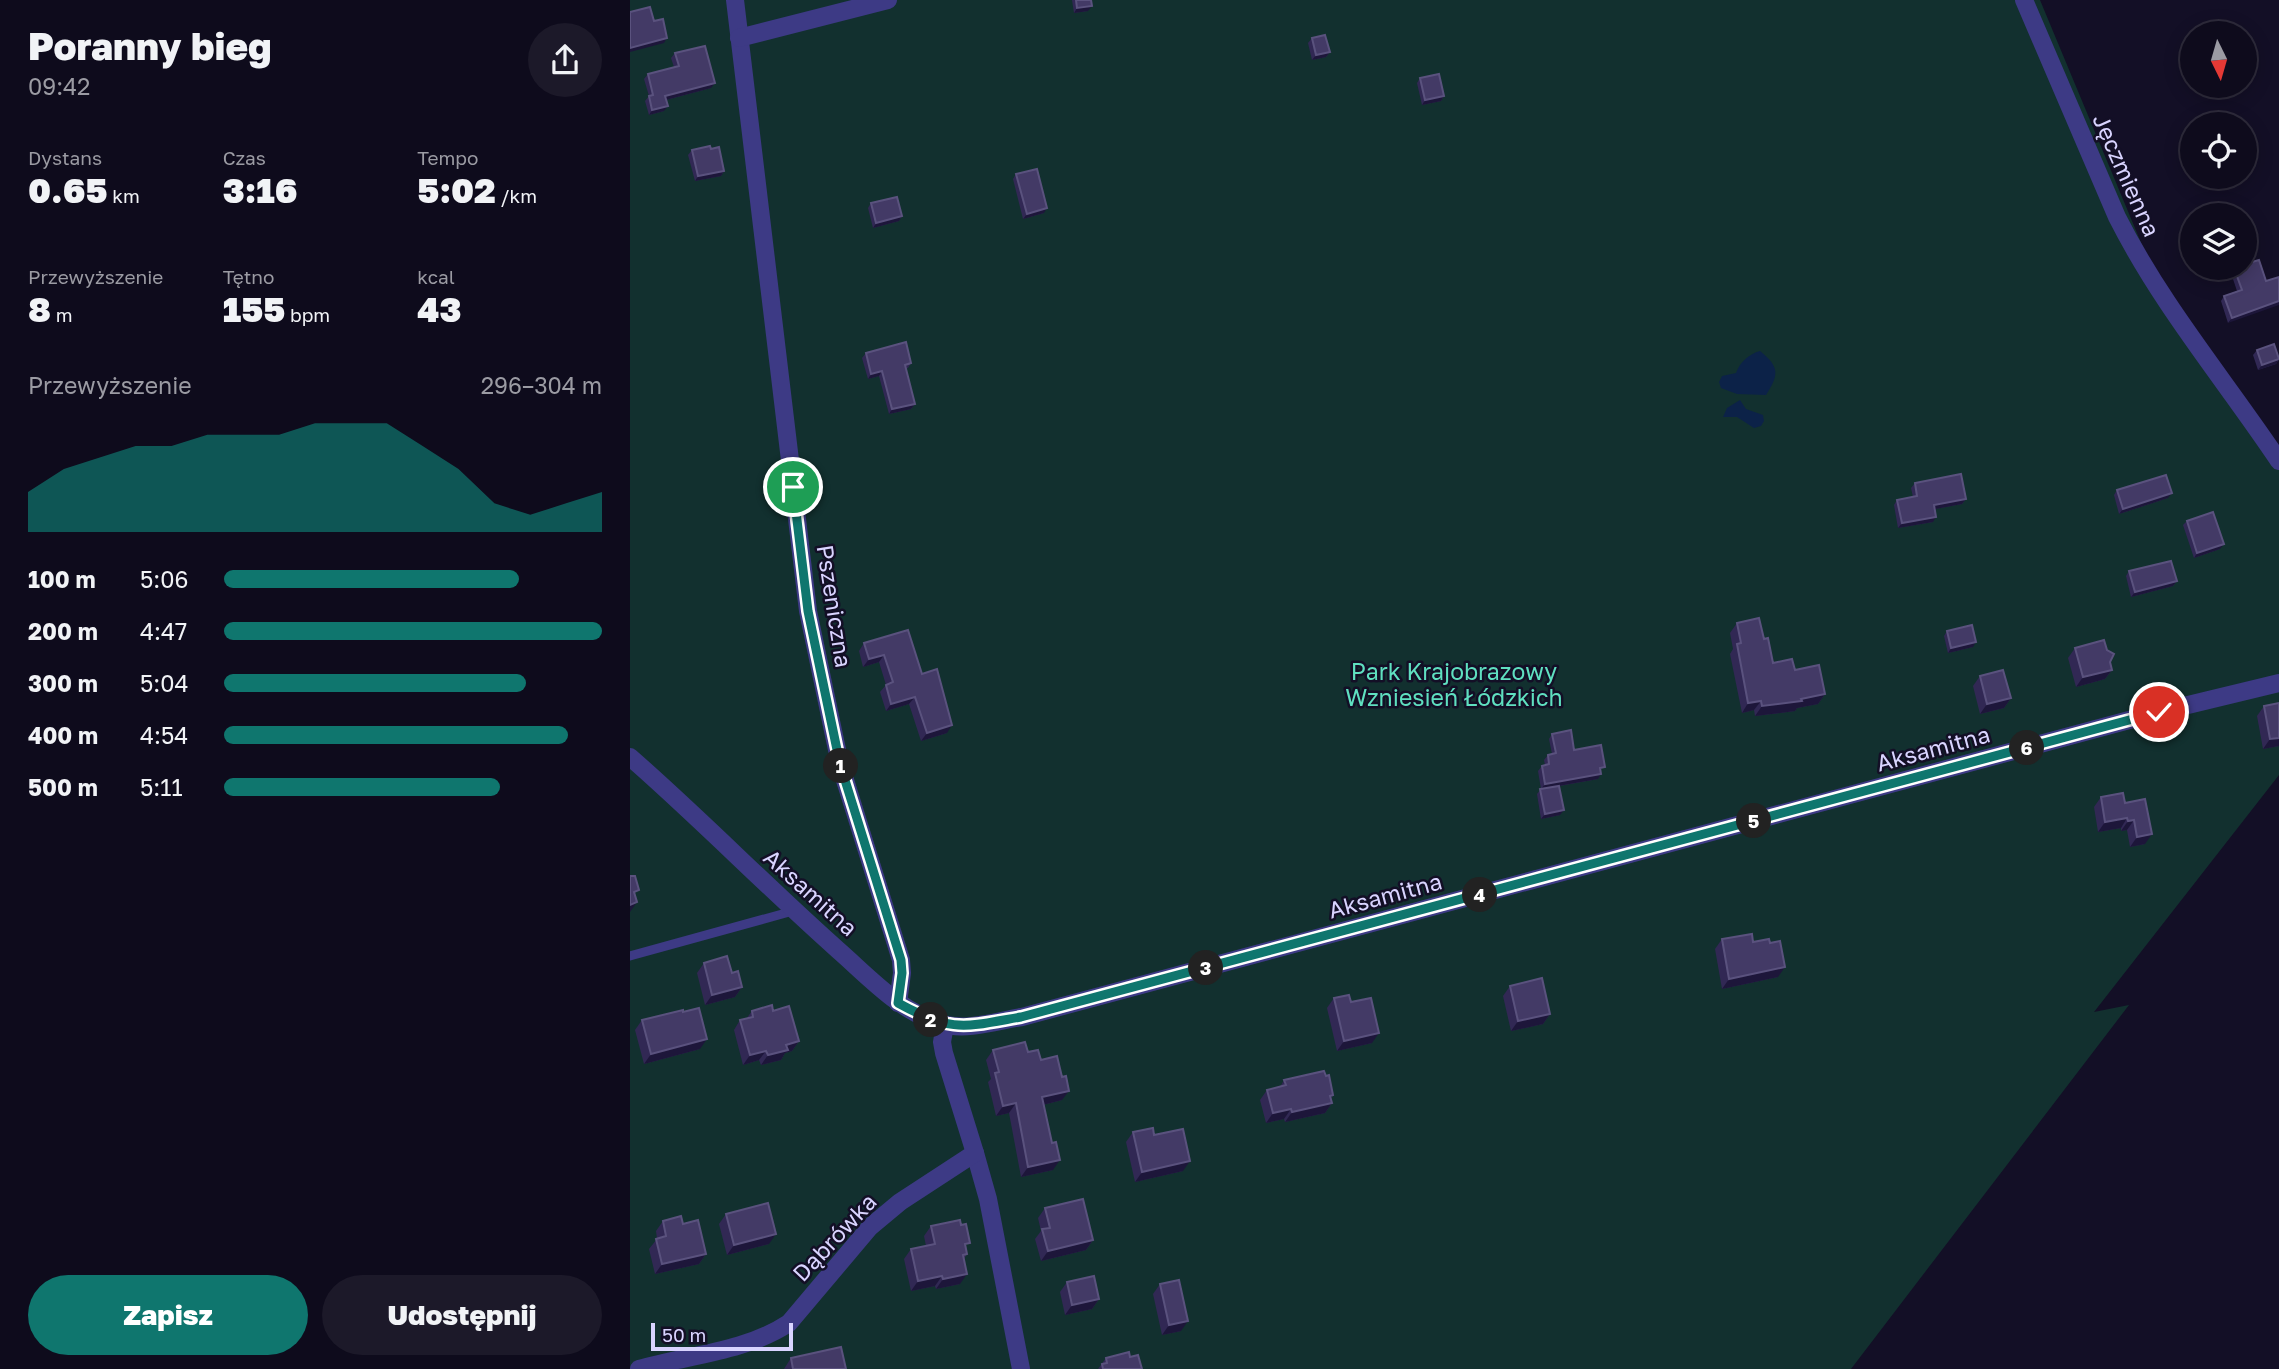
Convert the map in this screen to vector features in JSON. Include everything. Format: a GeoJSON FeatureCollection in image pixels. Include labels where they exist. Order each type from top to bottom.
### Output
{"type":"FeatureCollection","features":[{"type":"Feature","properties":{"kind":"street","name":"Pszeniczna"},"geometry":{"type":"LineString","coordinates":[[735,0],[808,611],[840,764],[901,960],[898,1003]]}},
{"type":"Feature","properties":{"kind":"street"},"geometry":{"type":"LineString","coordinates":[[739,38],[888,0]]}},
{"type":"Feature","properties":{"kind":"street","name":"Jęczmienna"},"geometry":{"type":"LineString","coordinates":[[2024,0],[2134,251],[2170,309],[2279,461]]}},
{"type":"Feature","properties":{"kind":"street","name":"Aksamitna"},"geometry":{"type":"LineString","coordinates":[[630,757],[793,911],[898,1003],[945,1025],[967,1026],[1021,1017],[2159,712],[2279,683]]}},
{"type":"Feature","properties":{"kind":"street"},"geometry":{"type":"LineString","coordinates":[[945,1025],[942,1042],[944,1053],[988,1199],[1021,1369]]}},
{"type":"Feature","properties":{"kind":"street","name":"Dąbrówka"},"geometry":{"type":"LineString","coordinates":[[639,1369],[732,1347],[789,1323],[870,1227],[901,1202],[975,1153]]}},
{"type":"Feature","properties":{"kind":"lane"},"geometry":{"type":"LineString","coordinates":[[630,956],[793,911]]}},
{"type":"Feature","properties":{"kind":"green space","name":"Park Krajobrazowy Wzniesień Łódzkich"},"geometry":{"type":"Polygon","coordinates":[[[630,0],[2040,0],[2147,257],[2279,457],[2279,775],[2094,1012],[2129,1005],[1851,1369],[630,1369],[630,0]]]}},
{"type":"Feature","properties":{"kind":"water"},"geometry":{"type":"Polygon","coordinates":[[[1760,351],[1771,362],[1775,372],[1766,395],[1737,394],[1721,388],[1719,382],[1722,376],[1736,373],[1745,359],[1760,351]]]}},
{"type":"Feature","properties":{"kind":"water"},"geometry":{"type":"Polygon","coordinates":[[[1740,400],[1746,409],[1763,415],[1761,426],[1754,428],[1737,417],[1723,417],[1727,408],[1740,400]]]}},
{"type":"Feature","properties":{"kind":"building"},"geometry":{"type":"Polygon","coordinates":[[[1076,0],[1091,0],[1092,6],[1077,8],[1076,0]]]}},
{"type":"Feature","properties":{"kind":"building"},"geometry":{"type":"Polygon","coordinates":[[[650,7],[654,21],[663,19],[667,38],[630,48],[630,12],[650,7]]]}},
{"type":"Feature","properties":{"kind":"building"},"geometry":{"type":"Polygon","coordinates":[[[1325,35],[1330,52],[1316,55],[1312,38],[1325,35]]]}},
{"type":"Feature","properties":{"kind":"building"},"geometry":{"type":"Polygon","coordinates":[[[705,46],[715,83],[665,96],[668,106],[652,110],[649,96],[653,95],[648,74],[679,66],[675,53],[705,46]]]}},
{"type":"Feature","properties":{"kind":"building"},"geometry":{"type":"Polygon","coordinates":[[[1439,74],[1444,96],[1425,100],[1420,78],[1439,74]]]}},
{"type":"Feature","properties":{"kind":"building"},"geometry":{"type":"Polygon","coordinates":[[[710,146],[711,149],[719,147],[724,171],[698,176],[692,150],[710,146]]]}},
{"type":"Feature","properties":{"kind":"building"},"geometry":{"type":"Polygon","coordinates":[[[1037,169],[1047,208],[1027,214],[1016,174],[1037,169]]]}},
{"type":"Feature","properties":{"kind":"building"},"geometry":{"type":"Polygon","coordinates":[[[897,197],[902,216],[876,223],[871,203],[897,197]]]}},
{"type":"Feature","properties":{"kind":"building"},"geometry":{"type":"Polygon","coordinates":[[[2257,261],[2266,281],[2279,277],[2279,301],[2232,318],[2224,296],[2242,290],[2238,280],[2257,280],[2257,261]]]}},
{"type":"Feature","properties":{"kind":"building"},"geometry":{"type":"Polygon","coordinates":[[[906,342],[911,363],[905,365],[915,404],[892,409],[882,371],[871,374],[866,353],[906,342]]]}},
{"type":"Feature","properties":{"kind":"building"},"geometry":{"type":"Polygon","coordinates":[[[2274,344],[2279,359],[2262,365],[2257,350],[2274,344]]]}},
{"type":"Feature","properties":{"kind":"building"},"geometry":{"type":"Polygon","coordinates":[[[1961,474],[1966,499],[1934,505],[1936,517],[1902,523],[1897,500],[1917,496],[1915,483],[1961,474]]]}},
{"type":"Feature","properties":{"kind":"building"},"geometry":{"type":"Polygon","coordinates":[[[2166,475],[2172,493],[2123,509],[2117,490],[2166,475]]]}},
{"type":"Feature","properties":{"kind":"building"},"geometry":{"type":"Polygon","coordinates":[[[2213,512],[2224,544],[2197,553],[2187,521],[2213,512]]]}},
{"type":"Feature","properties":{"kind":"building"},"geometry":{"type":"Polygon","coordinates":[[[2171,561],[2177,581],[2135,592],[2129,571],[2171,561]]]}},
{"type":"Feature","properties":{"kind":"building"},"geometry":{"type":"Polygon","coordinates":[[[1759,618],[1764,639],[1768,638],[1773,663],[1792,659],[1795,670],[1819,665],[1825,694],[1801,699],[1802,701],[1762,706],[1761,701],[1748,703],[1737,644],[1741,643],[1737,623],[1759,618]]]}},
{"type":"Feature","properties":{"kind":"building"},"geometry":{"type":"Polygon","coordinates":[[[1972,625],[1976,642],[1951,648],[1947,631],[1972,625]]]}},
{"type":"Feature","properties":{"kind":"building"},"geometry":{"type":"Polygon","coordinates":[[[908,630],[922,674],[937,669],[952,725],[927,733],[915,697],[891,704],[886,685],[893,682],[884,655],[869,659],[864,643],[908,630]]]}},
{"type":"Feature","properties":{"kind":"building"},"geometry":{"type":"Polygon","coordinates":[[[2104,640],[2107,650],[2114,654],[2110,662],[2112,670],[2083,677],[2075,648],[2104,640]]]}},
{"type":"Feature","properties":{"kind":"building"},"geometry":{"type":"Polygon","coordinates":[[[2003,670],[2011,698],[1987,704],[1980,676],[2003,670]]]}},
{"type":"Feature","properties":{"kind":"building"},"geometry":{"type":"Polygon","coordinates":[[[2279,703],[2279,738],[2270,739],[2264,706],[2279,703]]]}},
{"type":"Feature","properties":{"kind":"building"},"geometry":{"type":"Polygon","coordinates":[[[1571,730],[1574,750],[1601,745],[1605,767],[1600,768],[1601,774],[1545,784],[1542,766],[1549,764],[1548,755],[1556,753],[1552,734],[1571,730]]]}},
{"type":"Feature","properties":{"kind":"building"},"geometry":{"type":"Polygon","coordinates":[[[1559,786],[1564,810],[1545,814],[1540,789],[1559,786]]]}},
{"type":"Feature","properties":{"kind":"building"},"geometry":{"type":"Polygon","coordinates":[[[2123,793],[2125,803],[2145,799],[2152,834],[2137,837],[2134,820],[2128,821],[2127,818],[2105,822],[2101,797],[2123,793]]]}},
{"type":"Feature","properties":{"kind":"building"},"geometry":{"type":"Polygon","coordinates":[[[630,876],[635,876],[639,890],[634,892],[637,902],[630,905],[630,876]]]}},
{"type":"Feature","properties":{"kind":"building"},"geometry":{"type":"Polygon","coordinates":[[[1752,934],[1753,942],[1769,939],[1770,943],[1780,941],[1785,967],[1729,979],[1722,939],[1752,934]]]}},
{"type":"Feature","properties":{"kind":"building"},"geometry":{"type":"Polygon","coordinates":[[[727,956],[732,973],[738,971],[742,987],[712,995],[704,963],[727,956]]]}},
{"type":"Feature","properties":{"kind":"building"},"geometry":{"type":"Polygon","coordinates":[[[1542,978],[1550,1014],[1518,1021],[1510,986],[1542,978]]]}},
{"type":"Feature","properties":{"kind":"building"},"geometry":{"type":"Polygon","coordinates":[[[1349,995],[1351,1002],[1371,998],[1379,1033],[1344,1041],[1334,998],[1349,995]]]}},
{"type":"Feature","properties":{"kind":"building"},"geometry":{"type":"Polygon","coordinates":[[[772,1005],[773,1011],[789,1006],[799,1041],[786,1045],[788,1050],[768,1055],[766,1051],[750,1055],[740,1020],[753,1017],[752,1011],[772,1005]]]}},
{"type":"Feature","properties":{"kind":"building"},"geometry":{"type":"Polygon","coordinates":[[[699,1008],[707,1039],[651,1054],[642,1020],[699,1008]]]}},
{"type":"Feature","properties":{"kind":"building"},"geometry":{"type":"Polygon","coordinates":[[[1025,1042],[1028,1052],[1038,1050],[1041,1060],[1057,1056],[1069,1091],[1042,1097],[1052,1143],[1056,1142],[1060,1160],[1028,1167],[1016,1103],[1003,1106],[993,1050],[1025,1042]]]}},
{"type":"Feature","properties":{"kind":"building"},"geometry":{"type":"Polygon","coordinates":[[[1324,1071],[1326,1076],[1329,1075],[1332,1103],[1292,1112],[1291,1109],[1273,1113],[1267,1090],[1286,1085],[1284,1080],[1324,1071]]]}},
{"type":"Feature","properties":{"kind":"building"},"geometry":{"type":"Polygon","coordinates":[[[1153,1128],[1154,1135],[1183,1129],[1190,1161],[1142,1172],[1133,1132],[1153,1128]]]}},
{"type":"Feature","properties":{"kind":"building"},"geometry":{"type":"Polygon","coordinates":[[[1083,1199],[1093,1240],[1048,1251],[1042,1229],[1050,1228],[1045,1208],[1083,1199]]]}},
{"type":"Feature","properties":{"kind":"building"},"geometry":{"type":"Polygon","coordinates":[[[768,1203],[776,1234],[734,1245],[726,1214],[768,1203]]]}},
{"type":"Feature","properties":{"kind":"building"},"geometry":{"type":"Polygon","coordinates":[[[681,1216],[683,1224],[698,1220],[706,1254],[662,1264],[656,1239],[666,1236],[663,1221],[681,1216]]]}},
{"type":"Feature","properties":{"kind":"building"},"geometry":{"type":"Polygon","coordinates":[[[960,1220],[961,1225],[966,1224],[970,1243],[965,1244],[967,1254],[963,1255],[967,1274],[918,1281],[911,1249],[935,1244],[931,1226],[960,1220]]]}},
{"type":"Feature","properties":{"kind":"building"},"geometry":{"type":"Polygon","coordinates":[[[1094,1276],[1099,1299],[1072,1305],[1067,1282],[1094,1276]]]}},
{"type":"Feature","properties":{"kind":"building"},"geometry":{"type":"Polygon","coordinates":[[[1179,1280],[1188,1321],[1169,1325],[1160,1284],[1179,1280]]]}},
{"type":"Feature","properties":{"kind":"building"},"geometry":{"type":"Polygon","coordinates":[[[841,1347],[846,1369],[793,1369],[791,1358],[841,1347]]]}},
{"type":"Feature","properties":{"kind":"building"},"geometry":{"type":"Polygon","coordinates":[[[1129,1352],[1130,1357],[1138,1355],[1142,1369],[1103,1369],[1102,1364],[1107,1363],[1106,1358],[1129,1352]]]}},
{"type":"Feature","properties":{"kind":"route"},"geometry":{"type":"LineString","coordinates":[[793,487],[808,611],[840,764],[901,960],[898,1003],[945,1025],[967,1026],[1021,1017],[2159,712]]}}]}
